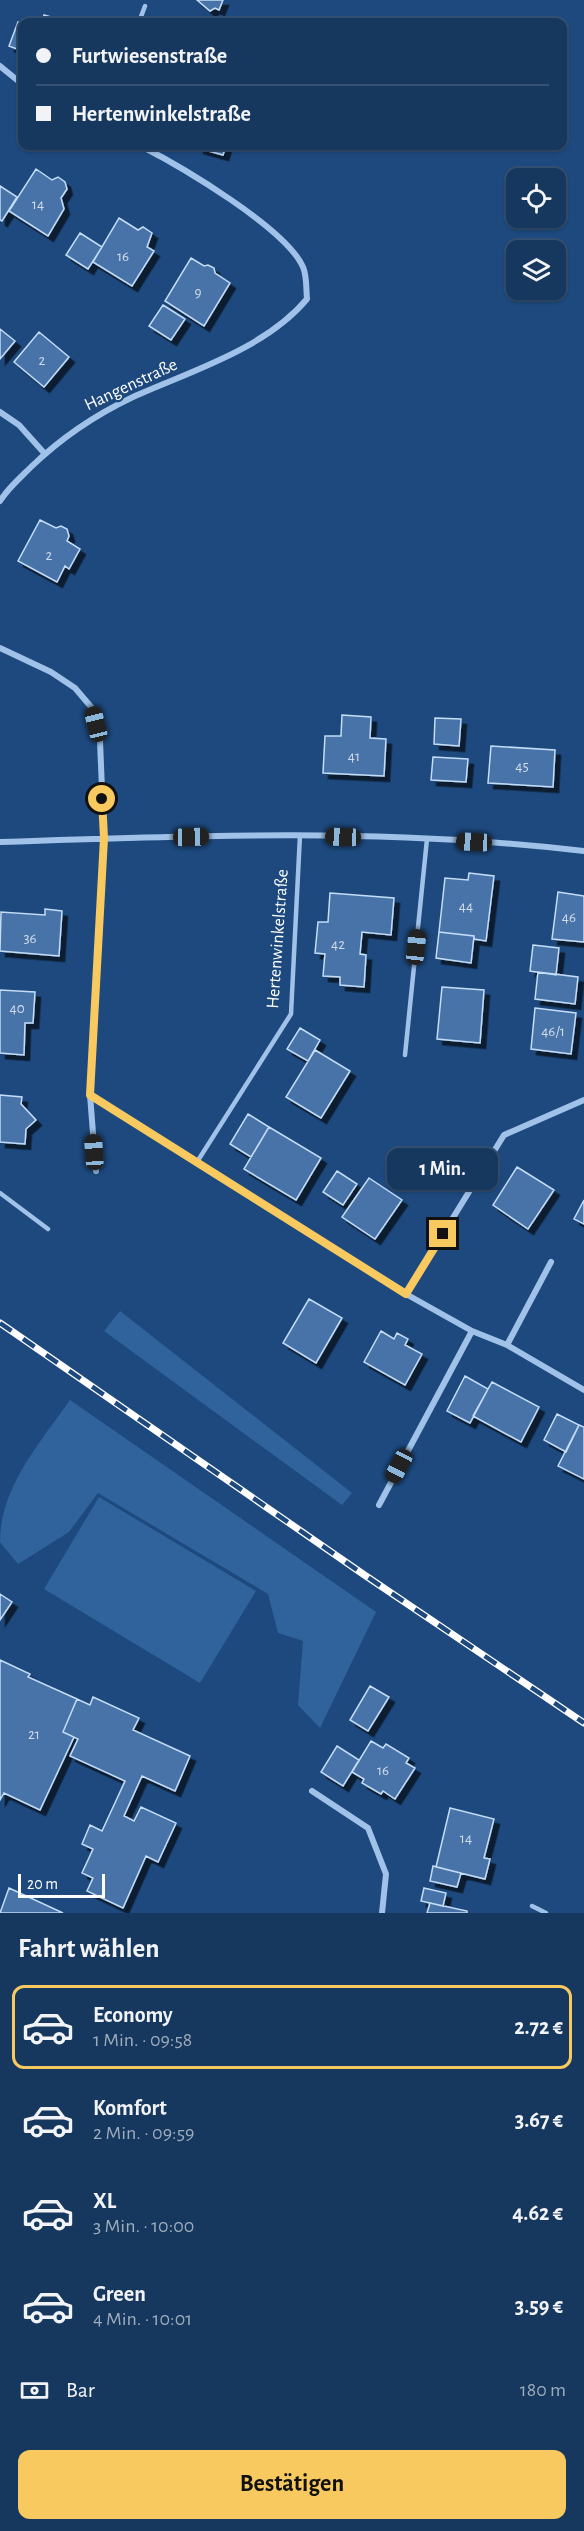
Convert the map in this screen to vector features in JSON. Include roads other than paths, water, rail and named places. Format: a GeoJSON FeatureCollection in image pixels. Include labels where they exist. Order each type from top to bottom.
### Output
{"type":"FeatureCollection","features":[{"type":"Feature","properties":{"kind":"street"},"geometry":{"type":"LineString","coordinates":[[0,66],[18,81]]}},
{"type":"Feature","properties":{"kind":"street","name":"Hangenstraße"},"geometry":{"type":"LineString","coordinates":[[0,501],[5,492],[45,454],[88,421],[132,398],[229,355],[290,318],[306,299],[304,269],[292,249],[230,199],[148,150]]}},
{"type":"Feature","properties":{"kind":"street"},"geometry":{"type":"LineString","coordinates":[[0,412],[19,424],[45,454]]}},
{"type":"Feature","properties":{"kind":"street"},"geometry":{"type":"LineString","coordinates":[[0,648],[51,672],[75,688],[92,708],[100,741],[104,838],[90,1095],[96,1171]]}},
{"type":"Feature","properties":{"kind":"street"},"geometry":{"type":"LineString","coordinates":[[0,842],[300,835],[428,839],[584,851]]}},
{"type":"Feature","properties":{"kind":"street"},"geometry":{"type":"LineString","coordinates":[[90,1095],[406,1294],[472,1331],[507,1345],[584,1389]]}},
{"type":"Feature","properties":{"kind":"street"},"geometry":{"type":"LineString","coordinates":[[406,1294],[504,1135],[584,1100]]}},
{"type":"Feature","properties":{"kind":"street"},"geometry":{"type":"LineString","coordinates":[[507,1345],[551,1263]]}},
{"type":"Feature","properties":{"kind":"street"},"geometry":{"type":"LineString","coordinates":[[379,1505],[472,1331]]}},
{"type":"Feature","properties":{"kind":"street"},"geometry":{"type":"LineString","coordinates":[[312,1791],[368,1828],[386,1874],[382,1913]]}},
{"type":"Feature","properties":{"kind":"lane"},"geometry":{"type":"LineString","coordinates":[[140,18],[145,6]]}},
{"type":"Feature","properties":{"kind":"lane","name":"Hertenwinkelstraße"},"geometry":{"type":"LineString","coordinates":[[197,1162],[291,1014],[300,835]]}},
{"type":"Feature","properties":{"kind":"lane"},"geometry":{"type":"LineString","coordinates":[[405,1055],[428,839]]}},
{"type":"Feature","properties":{"kind":"lane"},"geometry":{"type":"LineString","coordinates":[[0,1193],[48,1229]]}},
{"type":"Feature","properties":{"kind":"lane"},"geometry":{"type":"LineString","coordinates":[[531,1906],[546,1913]]}},
{"type":"Feature","properties":{"kind":"railway"},"geometry":{"type":"LineString","coordinates":[[0,1323],[363,1574],[584,1723]]}}]}
